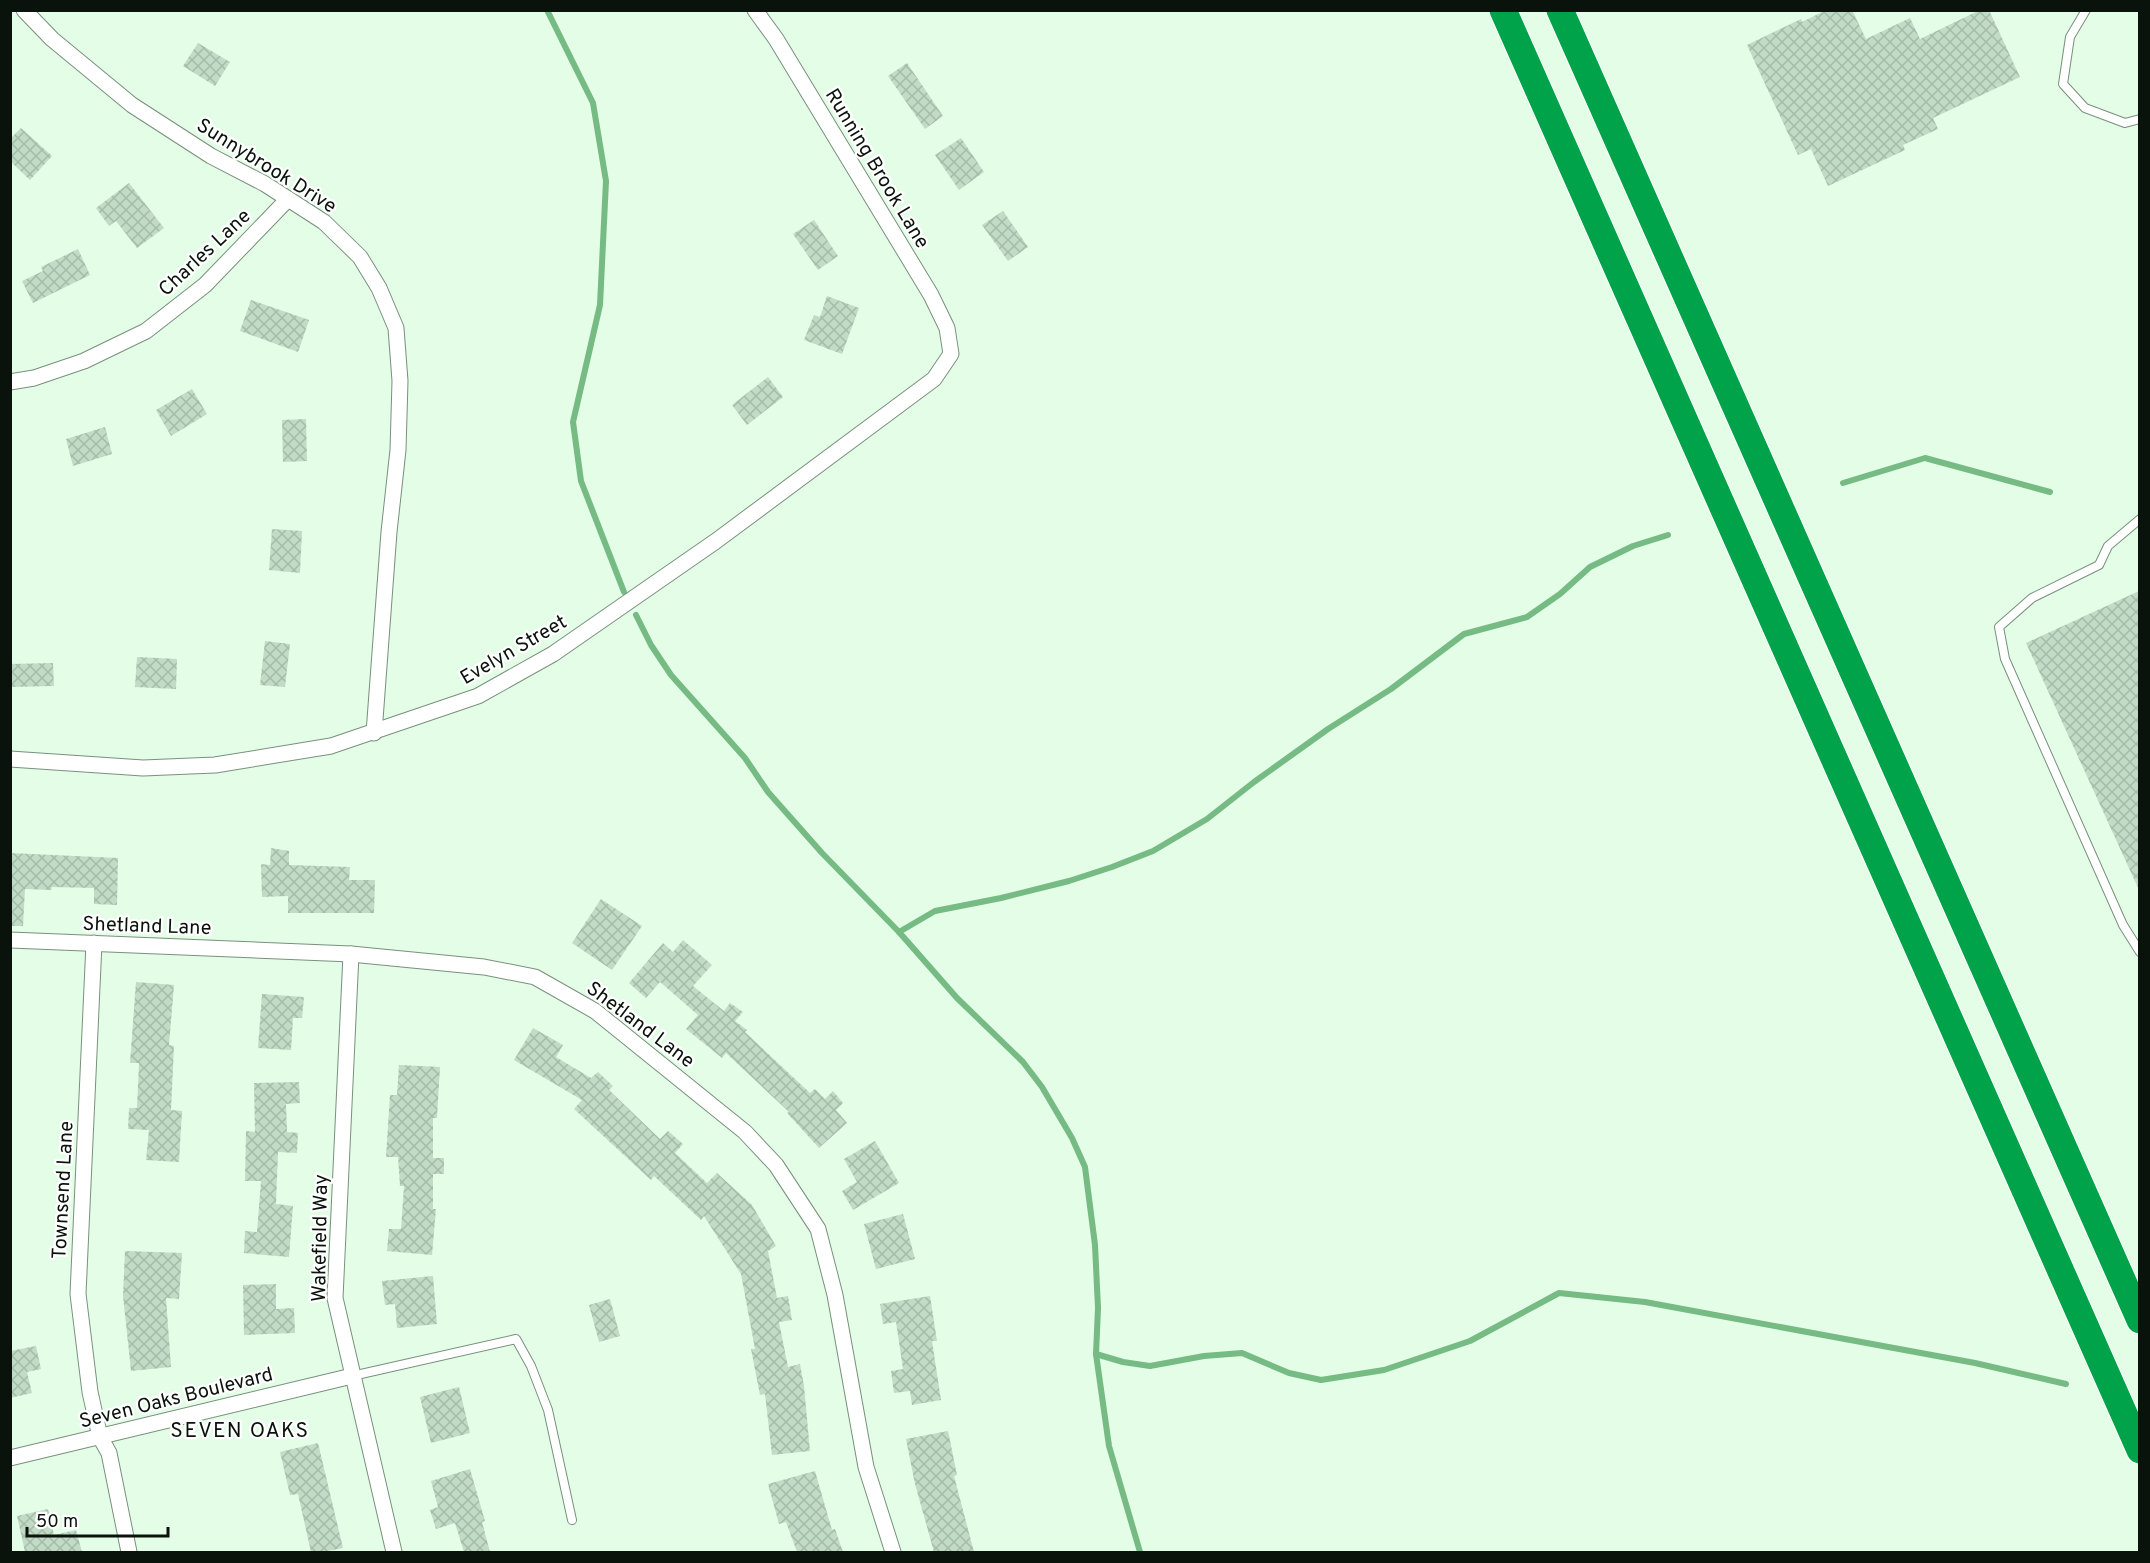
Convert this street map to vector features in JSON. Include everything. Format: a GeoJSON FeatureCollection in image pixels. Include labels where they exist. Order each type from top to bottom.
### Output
{"type":"FeatureCollection","features":[{"type":"Feature","properties":{"kind":"highway"},"geometry":{"type":"LineString","coordinates":[[1503,10],[2139,1450]]}},
{"type":"Feature","properties":{"kind":"highway"},"geometry":{"type":"LineString","coordinates":[[1560,10],[2139,1320]]}},
{"type":"Feature","properties":{"kind":"street","name":"Sunnybrook Drive"},"geometry":{"type":"LineString","coordinates":[[24,10],[51,39],[132,105],[211,156],[324,222],[360,257],[379,288],[396,328],[400,381],[398,450],[389,531],[374,733]]}},
{"type":"Feature","properties":{"kind":"street","name":"Running Brook Lane"},"geometry":{"type":"LineString","coordinates":[[755,10],[776,39],[931,296],[947,328],[951,354]]}},
{"type":"Feature","properties":{"kind":"street","name":"Charles Lane"},"geometry":{"type":"LineString","coordinates":[[10,382],[34,378],[84,361],[146,331],[205,285],[288,199]]}},
{"type":"Feature","properties":{"kind":"street","name":"Evelyn Street"},"geometry":{"type":"LineString","coordinates":[[10,759],[143,768],[215,765],[331,747],[478,696],[553,654],[717,541],[934,378],[951,354]]}},
{"type":"Feature","properties":{"kind":"street","name":"Shetland Lane"},"geometry":{"type":"LineString","coordinates":[[10,940],[351,954],[484,967],[535,977],[595,1011],[745,1132],[776,1165],[818,1229],[836,1295],[866,1467],[893,1552]]}},
{"type":"Feature","properties":{"kind":"street","name":"Townsend Lane"},"geometry":{"type":"LineString","coordinates":[[94,944],[78,1294],[90,1392],[100,1437],[109,1453],[129,1552]]}},
{"type":"Feature","properties":{"kind":"street","name":"Wakefield Way"},"geometry":{"type":"LineString","coordinates":[[351,954],[335,1298],[394,1552]]}},
{"type":"Feature","properties":{"kind":"street","name":"Seven Oaks Boulevard"},"geometry":{"type":"LineString","coordinates":[[10,1458],[352,1376]]}},
{"type":"Feature","properties":{"kind":"lane"},"geometry":{"type":"LineString","coordinates":[[2086,10],[2070,37],[2063,84],[2085,108],[2125,123],[2139,119]]}},
{"type":"Feature","properties":{"kind":"lane"},"geometry":{"type":"LineString","coordinates":[[2139,519],[2108,546],[2099,565],[2032,598],[1999,627],[2005,659],[2123,926],[2139,952]]}},
{"type":"Feature","properties":{"kind":"lane"},"geometry":{"type":"LineString","coordinates":[[352,1376],[516,1339],[531,1366],[548,1410],[572,1520]]}},
{"type":"Feature","properties":{"kind":"building"},"geometry":{"type":"Polygon","coordinates":[[[1826,10],[1852,10],[1866,39],[1910,18],[1920,39],[1980,10],[1989,10],[2020,77],[1933,118],[1938,129],[1903,145],[1905,150],[1828,186],[1811,149],[1798,155],[1747,45],[1801,19],[1802,22],[1826,10]]]}},
{"type":"Feature","properties":{"kind":"building"},"geometry":{"type":"Polygon","coordinates":[[[198,43],[230,62],[215,86],[183,66],[198,43]]]}},
{"type":"Feature","properties":{"kind":"building"},"geometry":{"type":"Polygon","coordinates":[[[907,63],[943,116],[925,129],[888,76],[907,63]]]}},
{"type":"Feature","properties":{"kind":"building"},"geometry":{"type":"Polygon","coordinates":[[[21,128],[52,156],[30,180],[10,161],[10,139],[21,128]]]}},
{"type":"Feature","properties":{"kind":"building"},"geometry":{"type":"Polygon","coordinates":[[[961,138],[984,172],[959,190],[935,155],[961,138]]]}},
{"type":"Feature","properties":{"kind":"building"},"geometry":{"type":"Polygon","coordinates":[[[129,183],[164,228],[137,248],[116,221],[109,226],[96,208],[129,183]]]}},
{"type":"Feature","properties":{"kind":"building"},"geometry":{"type":"Polygon","coordinates":[[[1003,211],[1028,247],[1008,261],[982,225],[1003,211]]]}},
{"type":"Feature","properties":{"kind":"building"},"geometry":{"type":"Polygon","coordinates":[[[814,220],[838,256],[818,270],[793,234],[814,220]]]}},
{"type":"Feature","properties":{"kind":"building"},"geometry":{"type":"Polygon","coordinates":[[[78,249],[90,275],[33,303],[22,281],[43,271],[41,267],[78,249]]]}},
{"type":"Feature","properties":{"kind":"building"},"geometry":{"type":"Polygon","coordinates":[[[827,296],[859,308],[842,354],[804,340],[814,315],[820,317],[827,296]]]}},
{"type":"Feature","properties":{"kind":"building"},"geometry":{"type":"Polygon","coordinates":[[[251,300],[309,320],[298,352],[240,331],[251,300]]]}},
{"type":"Feature","properties":{"kind":"building"},"geometry":{"type":"Polygon","coordinates":[[[768,377],[783,397],[747,425],[732,405],[768,377]]]}},
{"type":"Feature","properties":{"kind":"building"},"geometry":{"type":"Polygon","coordinates":[[[192,389],[207,414],[171,436],[156,410],[192,389]]]}},
{"type":"Feature","properties":{"kind":"building"},"geometry":{"type":"Polygon","coordinates":[[[306,419],[307,461],[283,462],[282,420],[306,419]]]}},
{"type":"Feature","properties":{"kind":"building"},"geometry":{"type":"Polygon","coordinates":[[[105,427],[112,454],[73,466],[66,439],[105,427]]]}},
{"type":"Feature","properties":{"kind":"building"},"geometry":{"type":"Polygon","coordinates":[[[272,529],[302,531],[300,573],[269,570],[272,529]]]}},
{"type":"Feature","properties":{"kind":"building"},"geometry":{"type":"Polygon","coordinates":[[[2139,591],[2139,890],[2026,643],[2139,591]]]}},
{"type":"Feature","properties":{"kind":"building"},"geometry":{"type":"Polygon","coordinates":[[[265,641],[290,644],[285,687],[260,685],[265,641]]]}},
{"type":"Feature","properties":{"kind":"building"},"geometry":{"type":"Polygon","coordinates":[[[137,657],[177,659],[176,689],[135,687],[137,657]]]}},
{"type":"Feature","properties":{"kind":"building"},"geometry":{"type":"Polygon","coordinates":[[[53,663],[54,686],[10,687],[10,664],[53,663]]]}},
{"type":"Feature","properties":{"kind":"building"},"geometry":{"type":"Polygon","coordinates":[[[271,848],[289,851],[289,865],[350,867],[349,880],[375,880],[374,913],[288,913],[288,896],[262,897],[261,864],[270,865],[271,848]]]}},
{"type":"Feature","properties":{"kind":"building"},"geometry":{"type":"Polygon","coordinates":[[[10,853],[118,858],[117,905],[94,904],[94,888],[25,889],[23,926],[10,926],[10,853]]]}},
{"type":"Feature","properties":{"kind":"building"},"geometry":{"type":"Polygon","coordinates":[[[601,899],[642,926],[612,970],[572,943],[601,899]]]}},
{"type":"Feature","properties":{"kind":"building"},"geometry":{"type":"Polygon","coordinates":[[[683,940],[712,965],[693,986],[724,1011],[730,1003],[743,1012],[735,1021],[747,1030],[745,1032],[810,1093],[815,1089],[825,1099],[833,1091],[843,1103],[836,1110],[847,1123],[819,1148],[787,1113],[789,1112],[726,1053],[722,1058],[686,1029],[698,1015],[660,982],[646,998],[629,983],[663,943],[673,952],[683,940]]]}},
{"type":"Feature","properties":{"kind":"building"},"geometry":{"type":"Polygon","coordinates":[[[136,982],[174,985],[169,1045],[174,1046],[171,1110],[182,1111],[179,1162],[146,1160],[149,1130],[128,1129],[129,1108],[137,1108],[139,1063],[130,1063],[136,982]]]}},
{"type":"Feature","properties":{"kind":"building"},"geometry":{"type":"Polygon","coordinates":[[[262,994],[304,997],[302,1018],[293,1018],[291,1050],[258,1048],[262,994]]]}},
{"type":"Feature","properties":{"kind":"building"},"geometry":{"type":"Polygon","coordinates":[[[533,1028],[563,1045],[556,1057],[591,1078],[598,1072],[613,1086],[609,1090],[660,1139],[668,1131],[683,1144],[675,1153],[707,1183],[717,1173],[752,1205],[776,1246],[768,1251],[777,1298],[788,1296],[792,1320],[779,1322],[788,1367],[800,1364],[810,1451],[772,1455],[765,1394],[760,1395],[751,1349],[755,1349],[741,1274],[704,1216],[701,1220],[654,1176],[651,1180],[574,1109],[582,1100],[514,1060],[533,1028]]]}},
{"type":"Feature","properties":{"kind":"building"},"geometry":{"type":"Polygon","coordinates":[[[399,1065],[440,1067],[437,1118],[433,1118],[433,1158],[444,1158],[444,1174],[433,1174],[433,1209],[436,1209],[432,1255],[387,1251],[389,1229],[401,1229],[404,1186],[400,1186],[398,1157],[386,1157],[390,1095],[397,1095],[399,1065]]]}},
{"type":"Feature","properties":{"kind":"building"},"geometry":{"type":"Polygon","coordinates":[[[299,1082],[300,1103],[286,1104],[287,1132],[298,1133],[297,1153],[278,1152],[276,1204],[293,1206],[289,1257],[244,1253],[245,1231],[257,1232],[261,1181],[245,1181],[246,1131],[255,1132],[254,1083],[299,1082]]]}},
{"type":"Feature","properties":{"kind":"building"},"geometry":{"type":"Polygon","coordinates":[[[875,1141],[899,1183],[853,1210],[842,1191],[857,1182],[844,1159],[875,1141]]]}},
{"type":"Feature","properties":{"kind":"building"},"geometry":{"type":"Polygon","coordinates":[[[903,1214],[915,1259],[876,1269],[864,1224],[903,1214]]]}},
{"type":"Feature","properties":{"kind":"building"},"geometry":{"type":"Polygon","coordinates":[[[125,1251],[182,1253],[179,1299],[166,1298],[171,1367],[131,1371],[123,1296],[125,1251]]]}},
{"type":"Feature","properties":{"kind":"building"},"geometry":{"type":"Polygon","coordinates":[[[433,1276],[437,1324],[397,1328],[395,1304],[385,1305],[382,1281],[433,1276]]]}},
{"type":"Feature","properties":{"kind":"building"},"geometry":{"type":"Polygon","coordinates":[[[276,1284],[276,1309],[294,1308],[295,1333],[244,1335],[243,1285],[276,1284]]]}},
{"type":"Feature","properties":{"kind":"building"},"geometry":{"type":"Polygon","coordinates":[[[930,1296],[937,1341],[932,1341],[941,1400],[912,1405],[910,1391],[894,1393],[891,1371],[903,1369],[896,1322],[883,1324],[880,1304],[930,1296]]]}},
{"type":"Feature","properties":{"kind":"building"},"geometry":{"type":"Polygon","coordinates":[[[610,1299],[620,1336],[599,1342],[589,1305],[610,1299]]]}},
{"type":"Feature","properties":{"kind":"building"},"geometry":{"type":"Polygon","coordinates":[[[36,1346],[41,1369],[27,1372],[32,1393],[10,1398],[10,1351],[36,1346]]]}},
{"type":"Feature","properties":{"kind":"building"},"geometry":{"type":"Polygon","coordinates":[[[459,1387],[470,1433],[431,1443],[420,1397],[459,1387]]]}},
{"type":"Feature","properties":{"kind":"building"},"geometry":{"type":"Polygon","coordinates":[[[948,1431],[957,1475],[954,1476],[974,1552],[934,1552],[915,1484],[906,1439],[948,1431]]]}},
{"type":"Feature","properties":{"kind":"building"},"geometry":{"type":"Polygon","coordinates":[[[318,1443],[343,1548],[311,1552],[298,1494],[290,1495],[280,1452],[318,1443]]]}},
{"type":"Feature","properties":{"kind":"building"},"geometry":{"type":"Polygon","coordinates":[[[470,1469],[485,1521],[482,1522],[490,1552],[464,1552],[455,1523],[436,1529],[430,1510],[438,1507],[431,1481],[470,1469]]]}},
{"type":"Feature","properties":{"kind":"building"},"geometry":{"type":"Polygon","coordinates":[[[815,1471],[832,1530],[835,1529],[843,1552],[797,1552],[786,1522],[779,1524],[768,1484],[815,1471]]]}},
{"type":"Feature","properties":{"kind":"building"},"geometry":{"type":"Polygon","coordinates":[[[48,1509],[54,1535],[76,1530],[82,1552],[25,1552],[17,1516],[48,1509]]]}},
{"type":"Feature","properties":{"kind":"waterway"},"geometry":{"type":"LineString","coordinates":[[547,10],[593,103],[606,181],[600,305],[573,422],[581,481],[624,592]]}},
{"type":"Feature","properties":{"kind":"waterway"},"geometry":{"type":"LineString","coordinates":[[1843,483],[1925,458],[2050,492]]}},
{"type":"Feature","properties":{"kind":"waterway"},"geometry":{"type":"LineString","coordinates":[[899,932],[935,911],[1069,881],[1153,851],[1207,819],[1254,782],[1328,729],[1391,689],[1464,634],[1527,617],[1560,594],[1590,567],[1633,546],[1668,535]]}},
{"type":"Feature","properties":{"kind":"waterway"},"geometry":{"type":"LineString","coordinates":[[636,615],[651,645],[671,675],[745,758],[768,792],[822,853],[899,932],[957,998],[1023,1062],[1042,1087],[1072,1138],[1085,1167],[1095,1245],[1098,1308],[1096,1354],[1109,1446],[1140,1552]]}},
{"type":"Feature","properties":{"kind":"waterway"},"geometry":{"type":"LineString","coordinates":[[1096,1354],[1123,1362],[1150,1366],[1204,1356],[1242,1353],[1289,1373],[1321,1380],[1384,1370],[1470,1341],[1559,1293],[1645,1302],[1975,1363],[2066,1384]]}},
{"type":"Feature","properties":{"kind":"district","name":"SEVEN OAKS"},"geometry":{"type":"Point","coordinates":[240,1430]}}]}
